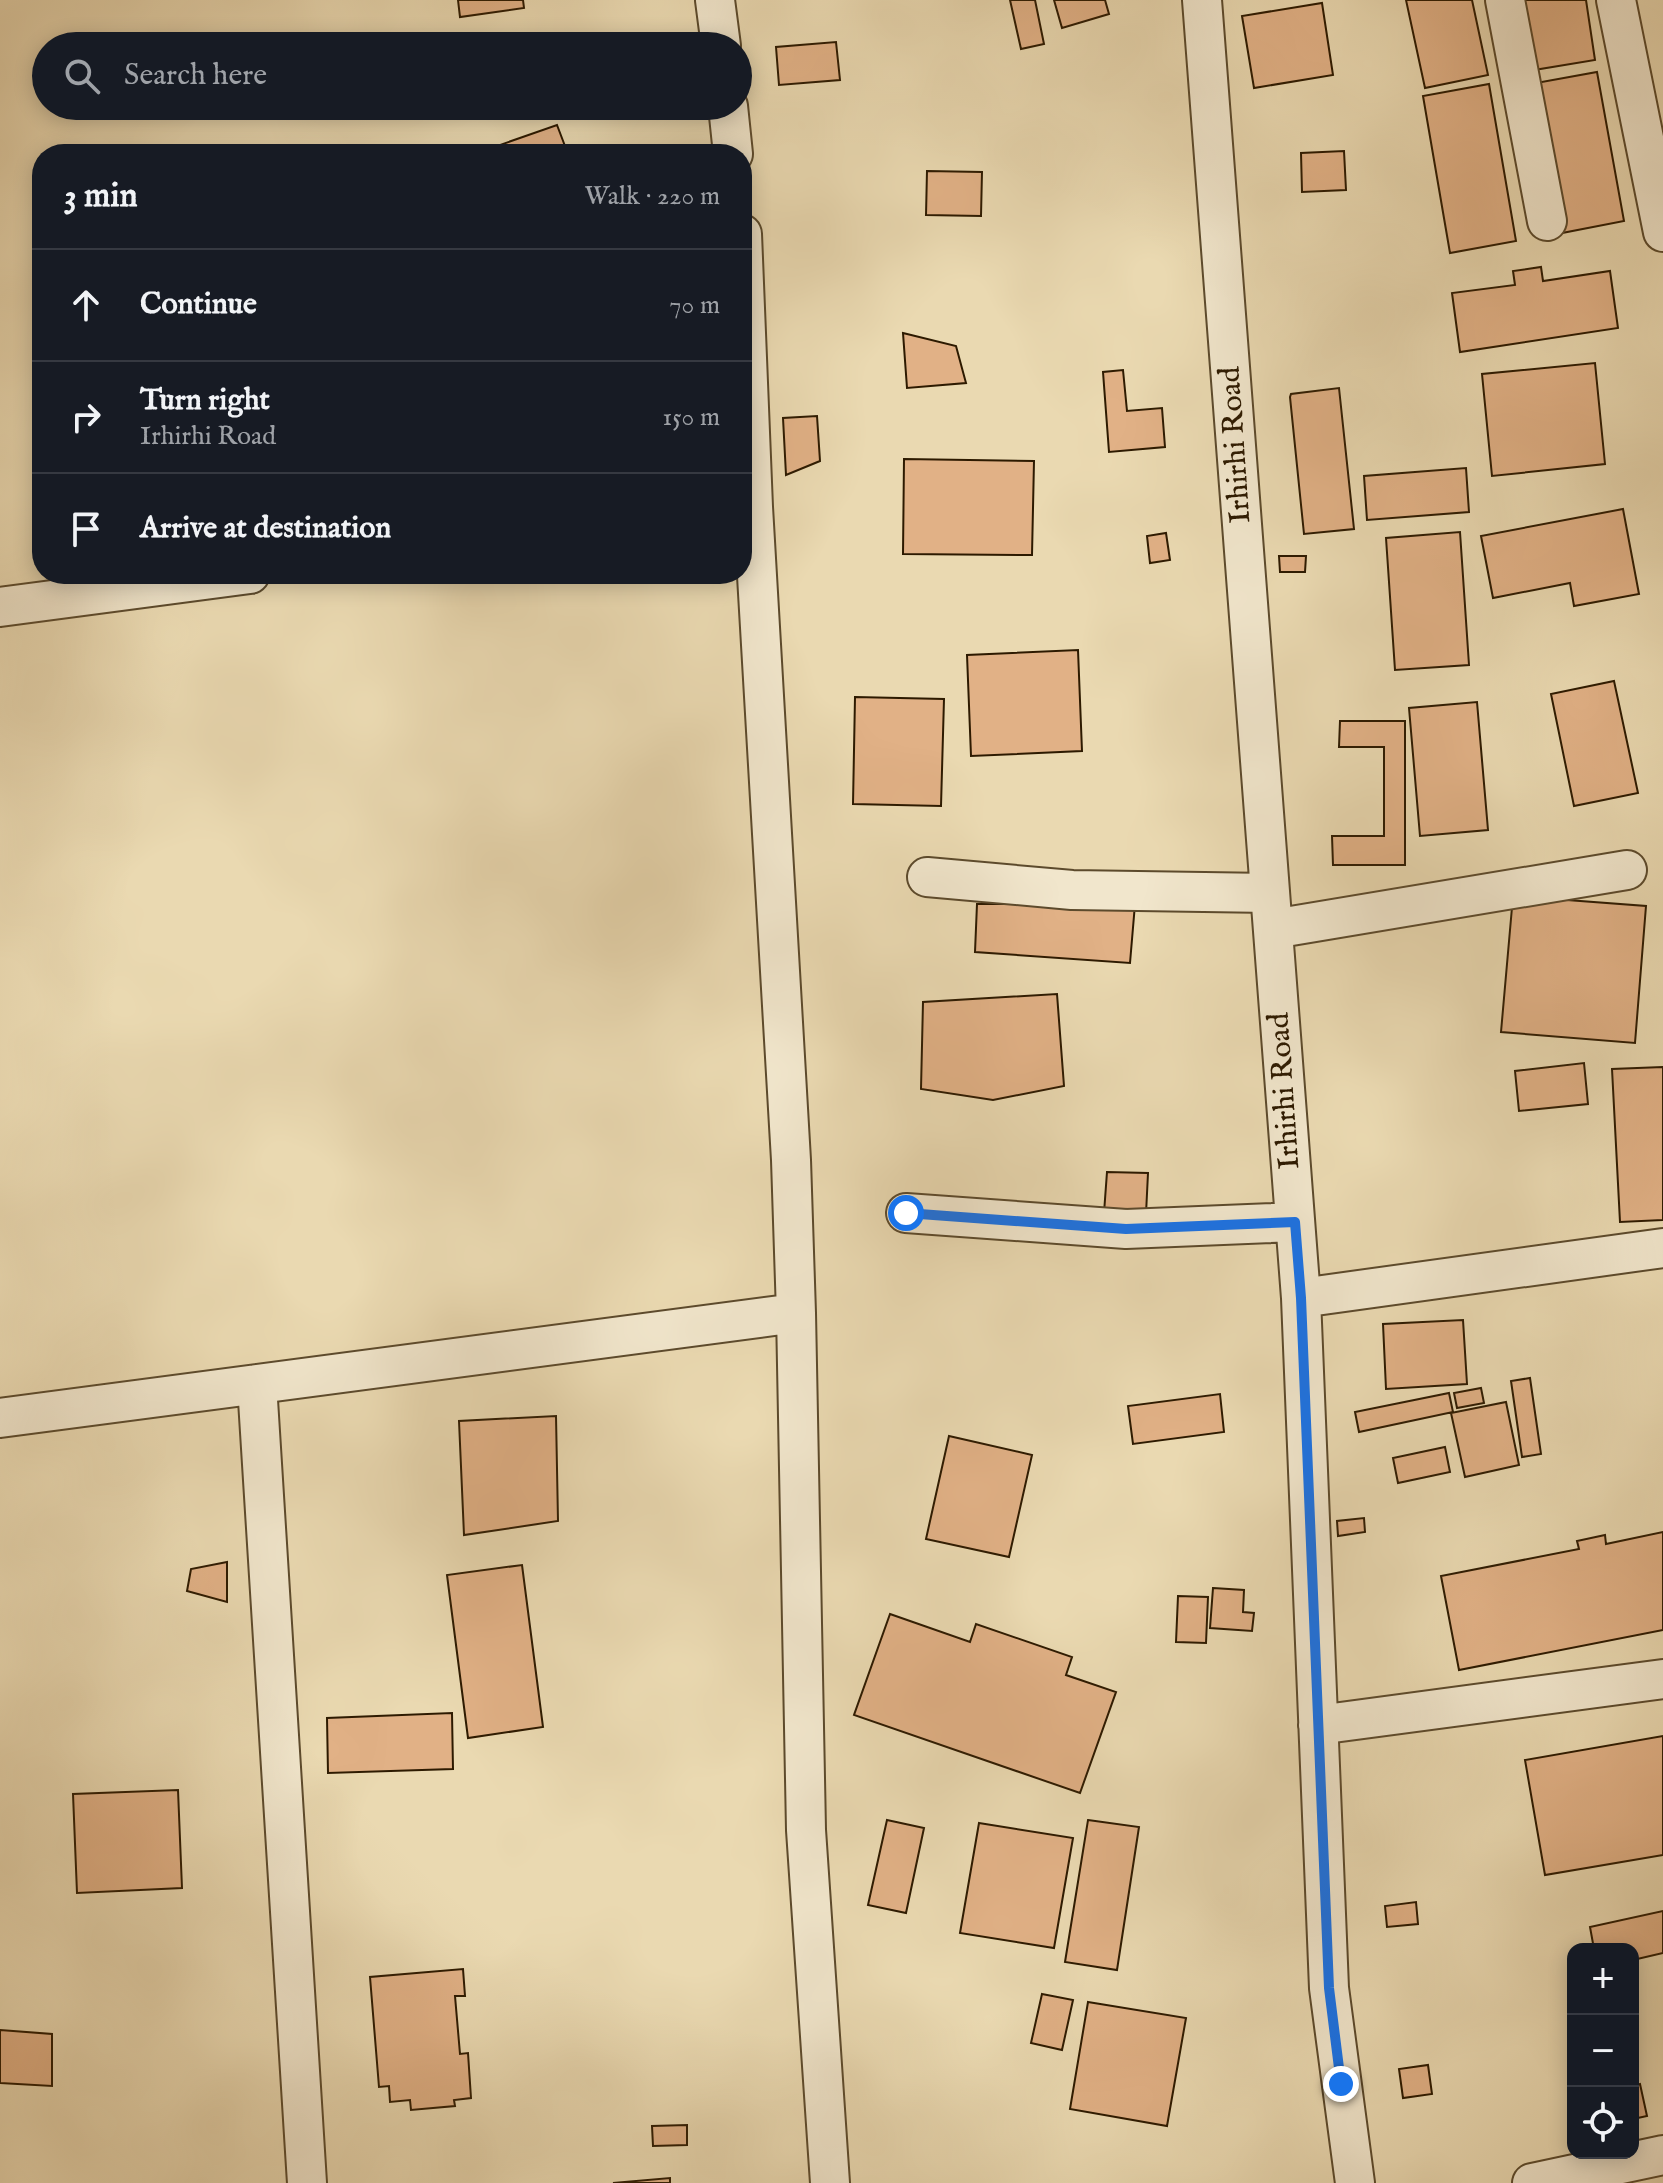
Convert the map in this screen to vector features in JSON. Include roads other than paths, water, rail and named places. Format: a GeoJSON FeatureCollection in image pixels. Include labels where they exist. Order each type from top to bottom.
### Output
{"type":"FeatureCollection","features":[{"type":"Feature","properties":{"kind":"street"},"geometry":{"type":"LineString","coordinates":[[715,0],[719,32]]}},
{"type":"Feature","properties":{"kind":"street","name":"Irhirhi Road"},"geometry":{"type":"LineString","coordinates":[[1202,0],[1301,1298],[1329,1988],[1355,2183]]}},
{"type":"Feature","properties":{"kind":"street"},"geometry":{"type":"LineString","coordinates":[[1505,0],[1547,221]]}},
{"type":"Feature","properties":{"kind":"street"},"geometry":{"type":"LineString","coordinates":[[1616,0],[1663,232]]}},
{"type":"Feature","properties":{"kind":"street"},"geometry":{"type":"LineString","coordinates":[[729,120],[732,144]]}},
{"type":"Feature","properties":{"kind":"street"},"geometry":{"type":"LineString","coordinates":[[752,568],[787,1095],[796,1313],[806,1830],[830,2183]]}},
{"type":"Feature","properties":{"kind":"street"},"geometry":{"type":"LineString","coordinates":[[1,599],[150,584]]}},
{"type":"Feature","properties":{"kind":"street"},"geometry":{"type":"LineString","coordinates":[[927,877],[1271,911],[1627,870]]}},
{"type":"Feature","properties":{"kind":"street"},"geometry":{"type":"LineString","coordinates":[[906,1213],[1126,1229],[1295,1222]]}},
{"type":"Feature","properties":{"kind":"street"},"geometry":{"type":"LineString","coordinates":[[1301,1298],[1663,1248]]}},
{"type":"Feature","properties":{"kind":"street"},"geometry":{"type":"LineString","coordinates":[[0,1418],[796,1313]]}},
{"type":"Feature","properties":{"kind":"street"},"geometry":{"type":"LineString","coordinates":[[257,1384],[307,2183]]}},
{"type":"Feature","properties":{"kind":"street"},"geometry":{"type":"LineString","coordinates":[[1318,1725],[1663,1679]]}},
{"type":"Feature","properties":{"kind":"street"},"geometry":{"type":"LineString","coordinates":[[1532,2183],[1663,2155]]}}]}
